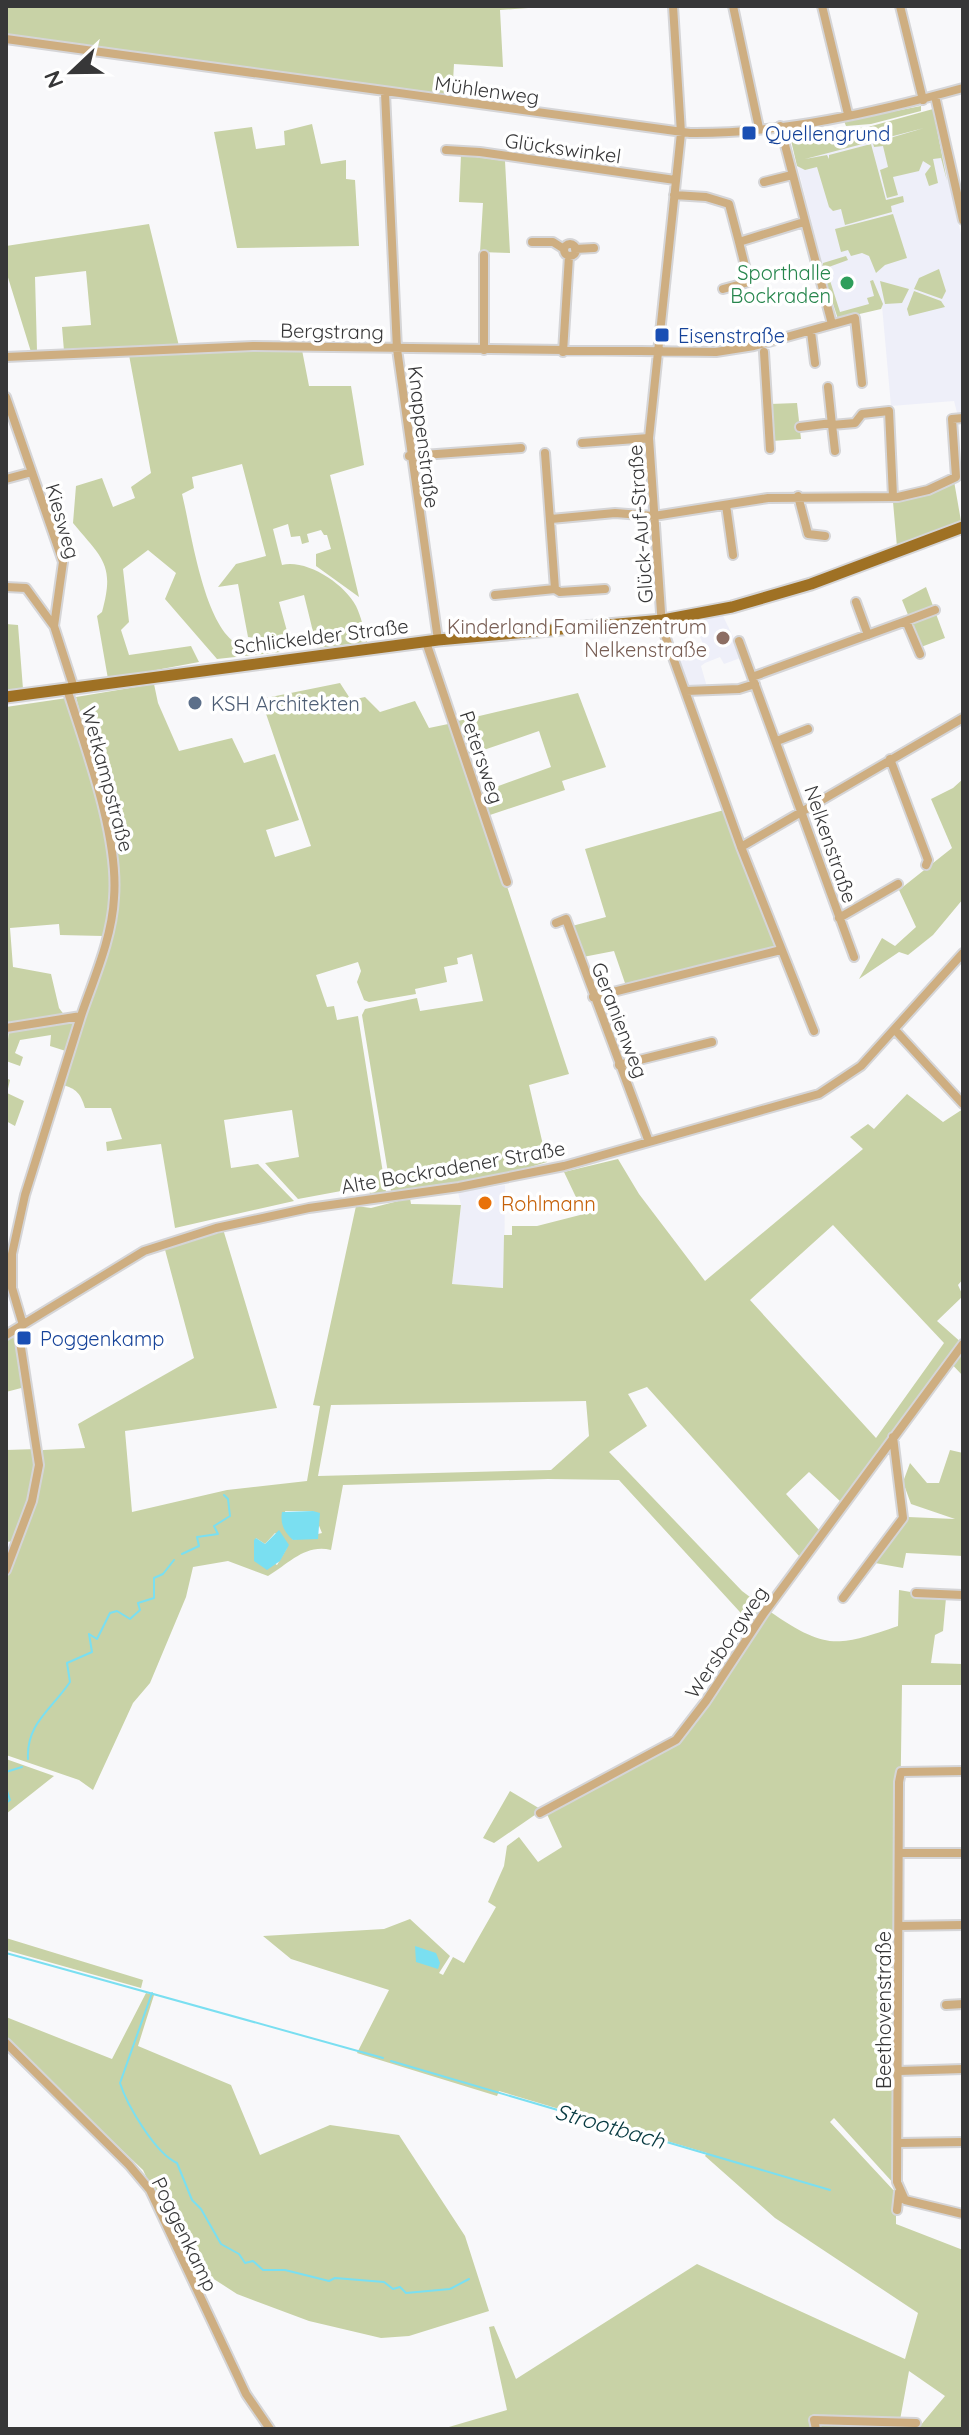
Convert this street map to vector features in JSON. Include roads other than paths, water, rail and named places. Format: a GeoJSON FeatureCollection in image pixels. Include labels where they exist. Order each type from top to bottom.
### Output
{"type":"FeatureCollection","features":[{"type":"Feature","properties":{"kind":"main road","name":"Schlickelder Straße"},"geometry":{"type":"LineString","coordinates":[[6,697],[432,641],[663,620],[732,607],[811,584],[963,527]]}},
{"type":"Feature","properties":{"kind":"street","name":"Glück-Auf-Straße"},"geometry":{"type":"LineString","coordinates":[[673,6],[681,132],[649,438],[662,627],[741,847],[814,1031]]}},
{"type":"Feature","properties":{"kind":"street"},"geometry":{"type":"LineString","coordinates":[[733,6],[759,128]]}},
{"type":"Feature","properties":{"kind":"street"},"geometry":{"type":"LineString","coordinates":[[822,6],[848,114]]}},
{"type":"Feature","properties":{"kind":"street"},"geometry":{"type":"LineString","coordinates":[[900,6],[923,100]]}},
{"type":"Feature","properties":{"kind":"street","name":"Mühlenweg"},"geometry":{"type":"LineString","coordinates":[[6,39],[681,132],[780,126],[923,100],[963,88]]}},
{"type":"Feature","properties":{"kind":"street","name":"Knappenstraße"},"geometry":{"type":"LineString","coordinates":[[385,93],[397,349],[432,641]]}},
{"type":"Feature","properties":{"kind":"street"},"geometry":{"type":"LineString","coordinates":[[935,96],[959,186],[963,220]]}},
{"type":"Feature","properties":{"kind":"street"},"geometry":{"type":"LineString","coordinates":[[780,126],[832,324]]}},
{"type":"Feature","properties":{"kind":"street","name":"Glückswinkel"},"geometry":{"type":"LineString","coordinates":[[446,150],[480,152],[675,180]]}},
{"type":"Feature","properties":{"kind":"street"},"geometry":{"type":"LineString","coordinates":[[764,182],[792,175]]}},
{"type":"Feature","properties":{"kind":"street"},"geometry":{"type":"LineString","coordinates":[[674,195],[723,200],[729,204],[749,282],[723,289]]}},
{"type":"Feature","properties":{"kind":"street"},"geometry":{"type":"LineString","coordinates":[[739,242],[804,222]]}},
{"type":"Feature","properties":{"kind":"street"},"geometry":{"type":"LineString","coordinates":[[532,242],[553,242],[570,251],[594,248]]}},
{"type":"Feature","properties":{"kind":"street"},"geometry":{"type":"LineString","coordinates":[[563,352],[570,251]]}},
{"type":"Feature","properties":{"kind":"street"},"geometry":{"type":"LineString","coordinates":[[484,255],[484,350]]}},
{"type":"Feature","properties":{"kind":"street"},"geometry":{"type":"LineString","coordinates":[[658,354],[754,346],[855,318],[862,383]]}},
{"type":"Feature","properties":{"kind":"street"},"geometry":{"type":"LineString","coordinates":[[811,332],[815,363]]}},
{"type":"Feature","properties":{"kind":"street"},"geometry":{"type":"LineString","coordinates":[[770,342],[764,352],[770,449]]}},
{"type":"Feature","properties":{"kind":"street","name":"Bergstrang"},"geometry":{"type":"LineString","coordinates":[[6,357],[253,346],[658,354]]}},
{"type":"Feature","properties":{"kind":"street"},"geometry":{"type":"LineString","coordinates":[[754,346],[764,352]]}},
{"type":"Feature","properties":{"kind":"street"},"geometry":{"type":"LineString","coordinates":[[828,387],[835,451]]}},
{"type":"Feature","properties":{"kind":"street","name":"Kiesweg"},"geometry":{"type":"LineString","coordinates":[[6,397],[63,562],[54,626]]}},
{"type":"Feature","properties":{"kind":"street"},"geometry":{"type":"LineString","coordinates":[[800,427],[855,423],[862,414],[889,411],[893,497]]}},
{"type":"Feature","properties":{"kind":"street"},"geometry":{"type":"LineString","coordinates":[[551,519],[615,513],[654,516],[798,496],[893,497],[928,490],[956,477],[952,419],[963,418]]}},
{"type":"Feature","properties":{"kind":"street"},"geometry":{"type":"LineString","coordinates":[[582,443],[649,438]]}},
{"type":"Feature","properties":{"kind":"street"},"geometry":{"type":"LineString","coordinates":[[409,456],[521,448]]}},
{"type":"Feature","properties":{"kind":"street"},"geometry":{"type":"LineString","coordinates":[[545,453],[555,589]]}},
{"type":"Feature","properties":{"kind":"street","name":"Kiesweg"},"geometry":{"type":"LineString","coordinates":[[6,479],[32,472]]}},
{"type":"Feature","properties":{"kind":"street"},"geometry":{"type":"LineString","coordinates":[[798,496],[808,534],[825,536]]}},
{"type":"Feature","properties":{"kind":"street"},"geometry":{"type":"LineString","coordinates":[[726,505],[733,555]]}},
{"type":"Feature","properties":{"kind":"street","name":"Kiesweg"},"geometry":{"type":"LineString","coordinates":[[6,587],[26,588],[54,626],[70,688]]}},
{"type":"Feature","properties":{"kind":"street"},"geometry":{"type":"LineString","coordinates":[[495,595],[555,589],[560,592],[605,589]]}},
{"type":"Feature","properties":{"kind":"street"},"geometry":{"type":"LineString","coordinates":[[856,602],[868,635]]}},
{"type":"Feature","properties":{"kind":"street"},"geometry":{"type":"LineString","coordinates":[[686,691],[739,689],[754,680],[935,610]]}},
{"type":"Feature","properties":{"kind":"street"},"geometry":{"type":"LineString","coordinates":[[906,621],[920,654]]}},
{"type":"Feature","properties":{"kind":"street","name":"Petersweg"},"geometry":{"type":"LineString","coordinates":[[432,641],[507,882]]}},
{"type":"Feature","properties":{"kind":"street","name":"Nelkenstraße"},"geometry":{"type":"LineString","coordinates":[[739,641],[854,957]]}},
{"type":"Feature","properties":{"kind":"street","name":"Wetkampstraße"},"geometry":{"type":"LineString","coordinates":[[21,1326],[12,1288],[12,1254],[25,1195],[105,947],[114,902],[112,847],[70,688]]}},
{"type":"Feature","properties":{"kind":"street"},"geometry":{"type":"LineString","coordinates":[[741,847],[963,718]]}},
{"type":"Feature","properties":{"kind":"street"},"geometry":{"type":"LineString","coordinates":[[777,741],[808,729]]}},
{"type":"Feature","properties":{"kind":"street"},"geometry":{"type":"LineString","coordinates":[[890,759],[928,860],[926,865]]}},
{"type":"Feature","properties":{"kind":"street"},"geometry":{"type":"LineString","coordinates":[[839,918],[898,884]]}},
{"type":"Feature","properties":{"kind":"street","name":"Geranienweg"},"geometry":{"type":"LineString","coordinates":[[556,923],[566,919],[649,1142]]}},
{"type":"Feature","properties":{"kind":"street"},"geometry":{"type":"LineString","coordinates":[[593,997],[781,950]]}},
{"type":"Feature","properties":{"kind":"street","name":"Alte Bockradener Straße"},"geometry":{"type":"LineString","coordinates":[[6,1335],[144,1251],[204,1231],[309,1208],[507,1178],[819,1094],[845,1080],[896,1031],[963,953]]}},
{"type":"Feature","properties":{"kind":"street"},"geometry":{"type":"LineString","coordinates":[[6,1028],[81,1016]]}},
{"type":"Feature","properties":{"kind":"street"},"geometry":{"type":"LineString","coordinates":[[896,1031],[963,1104]]}},
{"type":"Feature","properties":{"kind":"street"},"geometry":{"type":"LineString","coordinates":[[619,1065],[712,1042]]}},
{"type":"Feature","properties":{"kind":"street"},"geometry":{"type":"LineString","coordinates":[[6,1570],[32,1501],[39,1465],[21,1326]]}},
{"type":"Feature","properties":{"kind":"street","name":"Wersborgweg"},"geometry":{"type":"LineString","coordinates":[[540,1813],[651,1757],[676,1740],[963,1344]]}},
{"type":"Feature","properties":{"kind":"street"},"geometry":{"type":"LineString","coordinates":[[843,1598],[903,1518],[893,1437]]}},
{"type":"Feature","properties":{"kind":"street"},"geometry":{"type":"LineString","coordinates":[[916,1593],[963,1595]]}},
{"type":"Feature","properties":{"kind":"street","name":"Beethovenstraße"},"geometry":{"type":"LineString","coordinates":[[897,2210],[901,1772],[963,1771]]}},
{"type":"Feature","properties":{"kind":"street"},"geometry":{"type":"LineString","coordinates":[[900,1853],[963,1853]]}},
{"type":"Feature","properties":{"kind":"street"},"geometry":{"type":"LineString","coordinates":[[899,1926],[963,1925]]}},
{"type":"Feature","properties":{"kind":"street"},"geometry":{"type":"LineString","coordinates":[[946,2005],[963,2004]]}},
{"type":"Feature","properties":{"kind":"street","name":"Poggenkamp"},"geometry":{"type":"LineString","coordinates":[[6,2043],[129,2165],[150,2190],[246,2394],[270,2429]]}},
{"type":"Feature","properties":{"kind":"street"},"geometry":{"type":"LineString","coordinates":[[899,2071],[963,2069]]}},
{"type":"Feature","properties":{"kind":"street"},"geometry":{"type":"LineString","coordinates":[[899,2143],[963,2142]]}},
{"type":"Feature","properties":{"kind":"street"},"geometry":{"type":"LineString","coordinates":[[899,2192],[905,2200],[963,2214]]}},
{"type":"Feature","properties":{"kind":"street"},"geometry":{"type":"LineString","coordinates":[[816,2429],[814,2420],[916,2423]]}},
{"type":"Feature","properties":{"kind":"water"},"geometry":{"type":"Polygon","coordinates":[[[282,1512],[320,1513],[318,1539],[293,1540],[283,1528],[282,1512]]]}},
{"type":"Feature","properties":{"kind":"water"},"geometry":{"type":"Polygon","coordinates":[[[279,1530],[289,1545],[280,1561],[267,1570],[254,1561],[254,1540],[256,1538],[265,1544],[279,1530]]]}},
{"type":"Feature","properties":{"kind":"water"},"geometry":{"type":"Polygon","coordinates":[[[415,1946],[436,1953],[440,1963],[438,1969],[416,1962],[415,1946]]]}},
{"type":"Feature","properties":{"kind":"waterway"},"geometry":{"type":"LineString","coordinates":[[182,1554],[199,1546],[197,1537],[218,1534],[214,1526],[230,1516],[228,1499],[224,1495]]}},
{"type":"Feature","properties":{"kind":"waterway"},"geometry":{"type":"LineString","coordinates":[[28,1759],[28,1747],[35,1727],[70,1682],[67,1663],[92,1652],[89,1634],[97,1639],[110,1613],[117,1611],[130,1619],[140,1610],[138,1603],[154,1598],[154,1578],[163,1574],[174,1560]]}},
{"type":"Feature","properties":{"kind":"waterway"},"geometry":{"type":"LineString","coordinates":[[6,1772],[22,1767]]}},
{"type":"Feature","properties":{"kind":"waterway"},"geometry":{"type":"LineString","coordinates":[[6,1788],[10,1800],[6,1803]]}},
{"type":"Feature","properties":{"kind":"waterway","name":"Strootbach"},"geometry":{"type":"LineString","coordinates":[[6,1953],[383,2058]]}},
{"type":"Feature","properties":{"kind":"waterway"},"geometry":{"type":"LineString","coordinates":[[152,1993],[120,2083],[143,2128],[160,2149],[177,2163],[192,2200],[201,2209],[221,2244],[239,2254],[245,2263],[253,2261],[263,2270],[285,2270],[329,2281],[335,2278],[384,2282],[393,2289],[400,2287],[406,2293],[450,2289],[469,2279]]}},
{"type":"Feature","properties":{"kind":"waterway","name":"Strootbach"},"geometry":{"type":"LineString","coordinates":[[391,2061],[830,2190]]}},
{"type":"Feature","properties":{"kind":"place","name":"Quellengrund"},"geometry":{"type":"Point","coordinates":[749,133]}},
{"type":"Feature","properties":{"kind":"place","name":"Sporthalle Bockraden"},"geometry":{"type":"Point","coordinates":[847,283]}},
{"type":"Feature","properties":{"kind":"place","name":"Eisenstraße"},"geometry":{"type":"Point","coordinates":[662,335]}},
{"type":"Feature","properties":{"kind":"place","name":"Kinderland Familienzentrum Nelkenstraße"},"geometry":{"type":"Point","coordinates":[723,638]}},
{"type":"Feature","properties":{"kind":"place","name":"KSH Architekten"},"geometry":{"type":"Point","coordinates":[195,703]}},
{"type":"Feature","properties":{"kind":"place","name":"Rohlmann"},"geometry":{"type":"Point","coordinates":[485,1203]}},
{"type":"Feature","properties":{"kind":"place","name":"Poggenkamp"},"geometry":{"type":"Point","coordinates":[24,1338]}}]}
